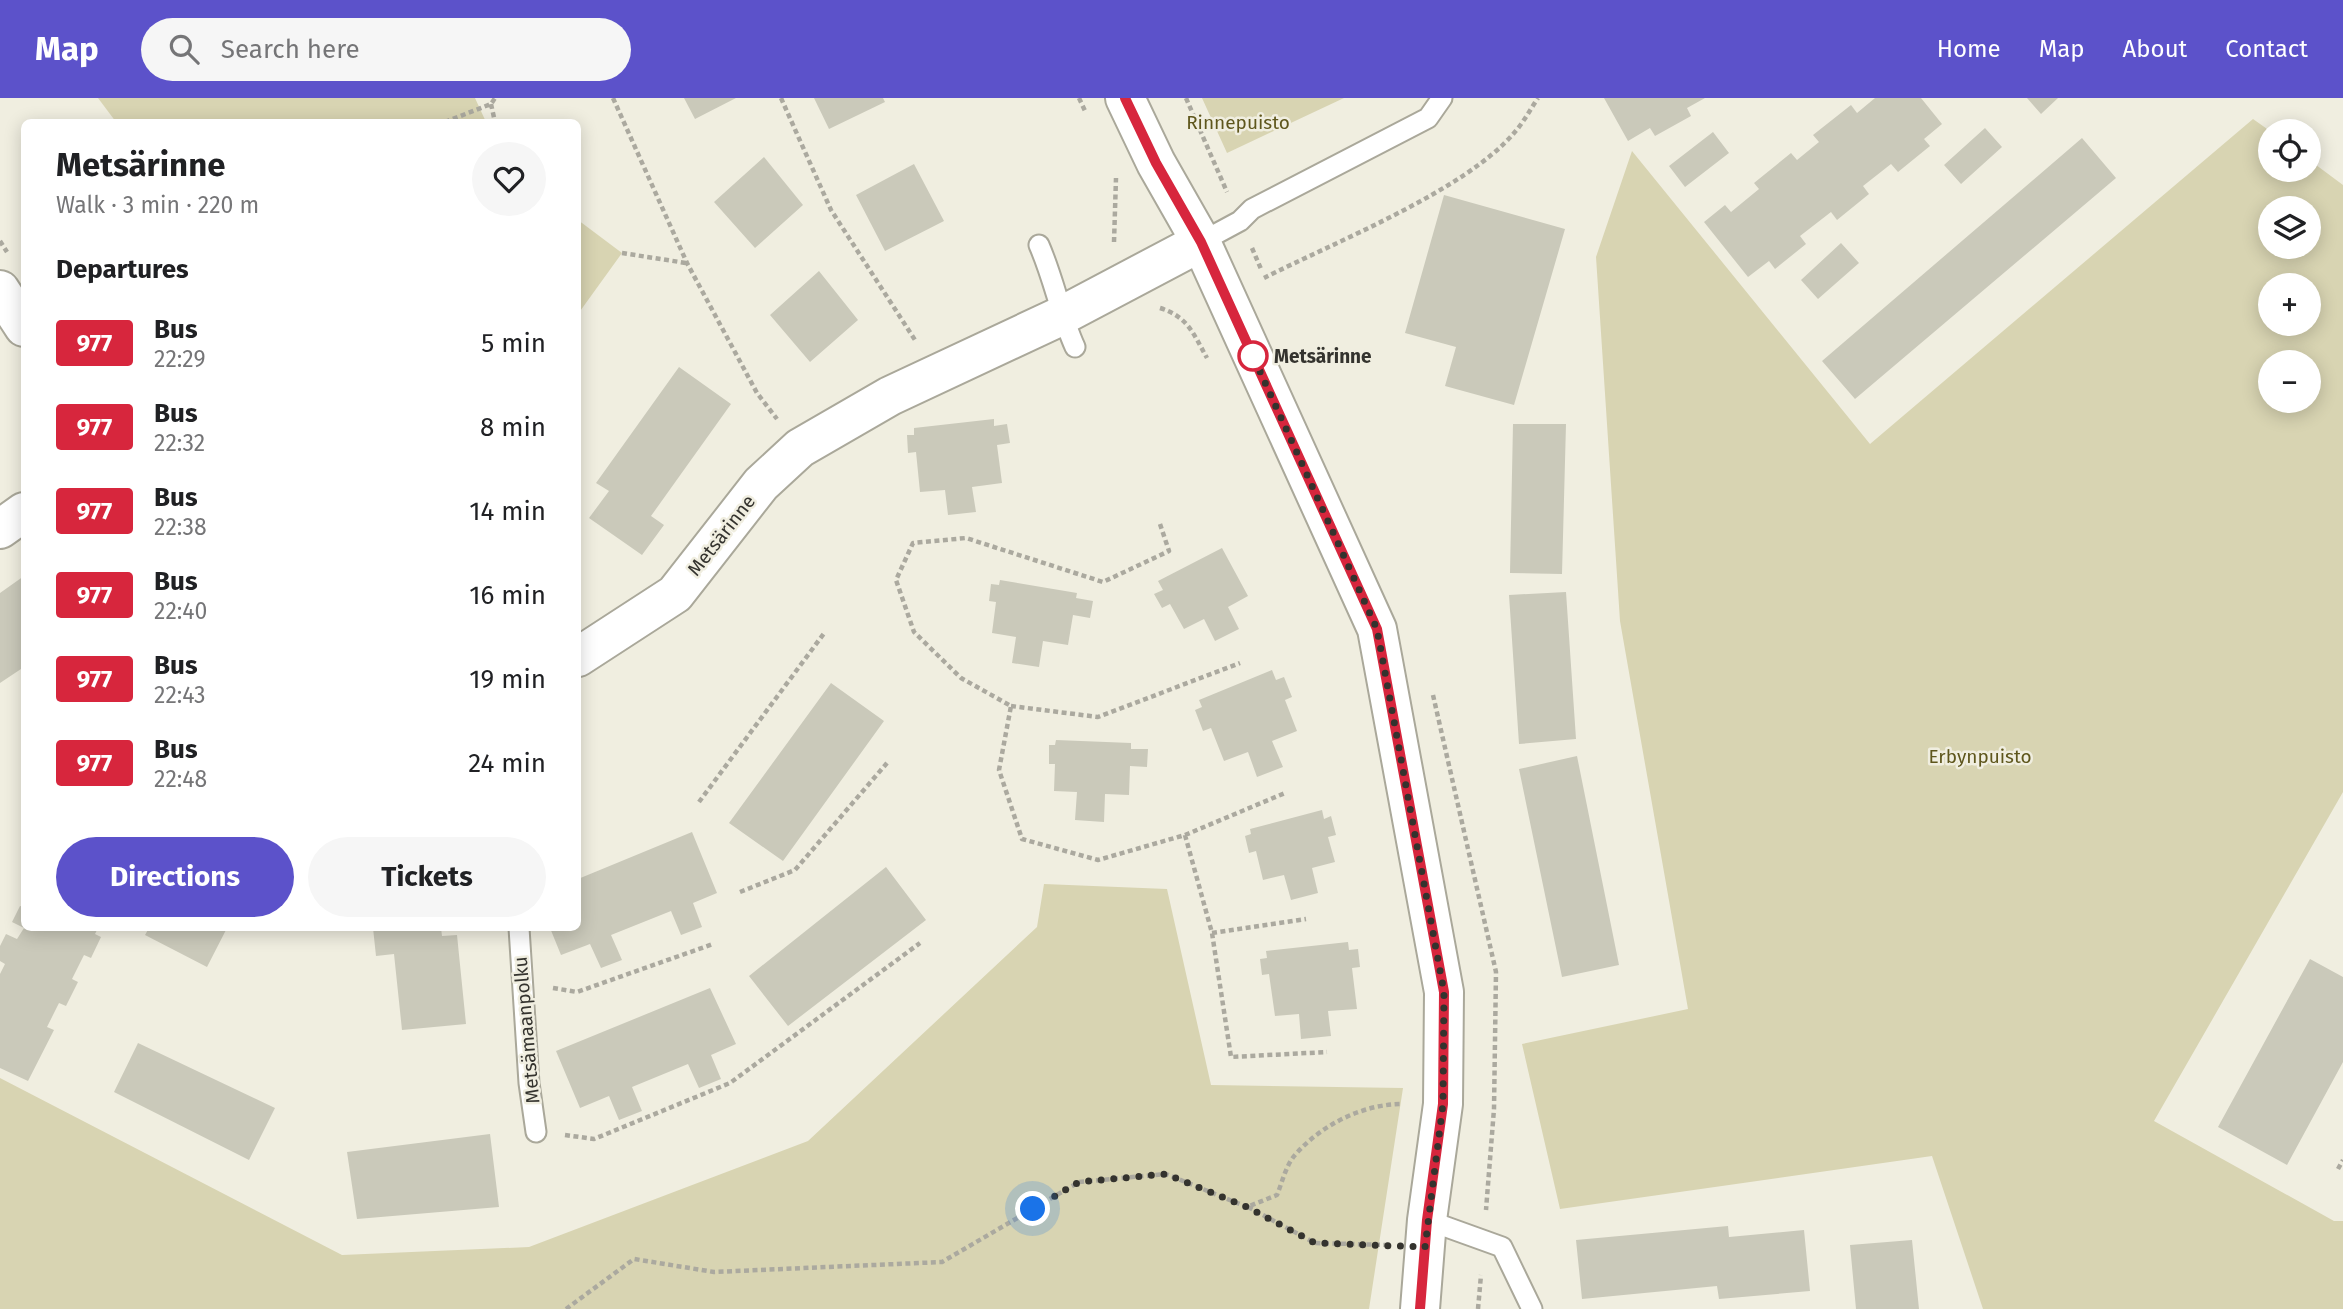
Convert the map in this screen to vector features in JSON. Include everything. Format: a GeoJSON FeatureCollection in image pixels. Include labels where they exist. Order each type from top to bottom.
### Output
{"type":"FeatureCollection","features":[{"type":"Feature","properties":{"kind":"street"},"geometry":{"type":"LineString","coordinates":[[1125,98],[1156,163],[1201,242],[1377,629],[1444,992],[1443,1104],[1426,1233],[1420,1309]]}},
{"type":"Feature","properties":{"kind":"street","name":"Metsärinne"},"geometry":{"type":"LineString","coordinates":[[581,655],[675,594],[761,484],[800,448],[890,396],[1068,332],[1119,270],[1201,242]]}},
{"type":"Feature","properties":{"kind":"street"},"geometry":{"type":"LineString","coordinates":[[0,290],[21,322]]}},
{"type":"Feature","properties":{"kind":"street"},"geometry":{"type":"LineString","coordinates":[[0,529],[21,514]]}},
{"type":"Feature","properties":{"kind":"lane"},"geometry":{"type":"LineString","coordinates":[[1201,242],[1240,221],[1252,209],[1428,118],[1442,98]]}},
{"type":"Feature","properties":{"kind":"lane"},"geometry":{"type":"LineString","coordinates":[[1039,245],[1056,284],[1068,332]]}},
{"type":"Feature","properties":{"kind":"lane","name":"Metsämaanpolku"},"geometry":{"type":"LineString","coordinates":[[519,931],[521,982],[536,1132]]}},
{"type":"Feature","properties":{"kind":"lane"},"geometry":{"type":"LineString","coordinates":[[1426,1233],[1502,1247],[1532,1309]]}},
{"type":"Feature","properties":{"kind":"path"},"geometry":{"type":"LineString","coordinates":[[454,119],[491,104],[495,98]]}},
{"type":"Feature","properties":{"kind":"path"},"geometry":{"type":"LineString","coordinates":[[613,98],[687,263],[757,393],[777,420]]}},
{"type":"Feature","properties":{"kind":"path"},"geometry":{"type":"LineString","coordinates":[[781,98],[831,210],[916,341]]}},
{"type":"Feature","properties":{"kind":"path"},"geometry":{"type":"LineString","coordinates":[[1186,98],[1204,140]]}},
{"type":"Feature","properties":{"kind":"path"},"geometry":{"type":"LineString","coordinates":[[1264,278],[1419,201],[1481,163],[1513,134],[1538,98]]}},
{"type":"Feature","properties":{"kind":"path"},"geometry":{"type":"LineString","coordinates":[[491,104],[494,119]]}},
{"type":"Feature","properties":{"kind":"path"},"geometry":{"type":"LineString","coordinates":[[1118,181],[1119,270],[1138,302],[1178,314],[1191,329],[1209,362]]}},
{"type":"Feature","properties":{"kind":"path"},"geometry":{"type":"LineString","coordinates":[[622,253],[687,263]]}},
{"type":"Feature","properties":{"kind":"path"},"geometry":{"type":"LineString","coordinates":[[1160,524],[1169,551],[1103,582],[966,538],[914,543],[896,580],[914,632],[961,678],[1011,706],[1098,717],[1240,663]]}},
{"type":"Feature","properties":{"kind":"path"},"geometry":{"type":"LineString","coordinates":[[699,802],[825,632]]}},
{"type":"Feature","properties":{"kind":"path"},"geometry":{"type":"LineString","coordinates":[[1011,706],[999,770],[1022,839],[1098,860],[1185,835],[1285,793]]}},
{"type":"Feature","properties":{"kind":"path"},"geometry":{"type":"LineString","coordinates":[[740,892],[795,870],[887,763]]}},
{"type":"Feature","properties":{"kind":"path"},"geometry":{"type":"LineString","coordinates":[[1185,835],[1212,933],[1231,1057],[1327,1052]]}},
{"type":"Feature","properties":{"kind":"path"},"geometry":{"type":"LineString","coordinates":[[1212,933],[1306,919]]}},
{"type":"Feature","properties":{"kind":"path"},"geometry":{"type":"LineString","coordinates":[[536,1132],[594,1139],[730,1083],[920,943]]}},
{"type":"Feature","properties":{"kind":"path"},"geometry":{"type":"LineString","coordinates":[[521,982],[577,992],[713,944]]}},
{"type":"Feature","properties":{"kind":"path"},"geometry":{"type":"LineString","coordinates":[[1247,1207],[1277,1195],[1294,1156],[1339,1119],[1388,1104]]}},
{"type":"Feature","properties":{"kind":"path"},"geometry":{"type":"LineString","coordinates":[[2338,1169],[2343,1160]]}},
{"type":"Feature","properties":{"kind":"path"},"geometry":{"type":"LineString","coordinates":[[566,1309],[634,1259],[714,1272],[942,1262],[1079,1182],[1166,1174],[1247,1207],[1315,1243],[1426,1233]]}},
{"type":"Feature","properties":{"kind":"green space"},"geometry":{"type":"Polygon","coordinates":[[[98,98],[475,98],[485,119],[114,119],[98,98]]]}},
{"type":"Feature","properties":{"kind":"green space","name":"Rinnepuisto"},"geometry":{"type":"Polygon","coordinates":[[[1202,98],[1344,98],[1227,153],[1202,98]]]}},
{"type":"Feature","properties":{"kind":"green space","name":"Erbynpuisto"},"geometry":{"type":"Polygon","coordinates":[[[2253,119],[2258,123],[2258,182],[2321,182],[2321,169],[2343,185],[2343,792],[2154,1121],[2334,1221],[2343,1221],[2343,1309],[1983,1309],[1932,1156],[1560,1209],[1522,1044],[1688,1009],[1620,621],[1596,257],[1632,151],[1870,444],[2253,119]]]}},
{"type":"Feature","properties":{"kind":"green space"},"geometry":{"type":"Polygon","coordinates":[[[581,222],[622,253],[581,310],[581,222]]]}},
{"type":"Feature","properties":{"kind":"green space"},"geometry":{"type":"Polygon","coordinates":[[[1044,884],[1167,889],[1211,1085],[1403,1088],[1369,1309],[0,1309],[0,1078],[342,1255],[529,1247],[808,1141],[1037,927],[1044,884]]]}},
{"type":"Feature","properties":{"kind":"building"},"geometry":{"type":"Polygon","coordinates":[[[684,98],[736,98],[695,119],[684,98]]]}},
{"type":"Feature","properties":{"kind":"building"},"geometry":{"type":"Polygon","coordinates":[[[814,98],[883,98],[885,102],[829,129],[814,98]]]}},
{"type":"Feature","properties":{"kind":"building"},"geometry":{"type":"Polygon","coordinates":[[[1604,98],[1705,98],[1687,108],[1691,116],[1655,136],[1650,128],[1628,141],[1604,98]]]}},
{"type":"Feature","properties":{"kind":"building"},"geometry":{"type":"Polygon","coordinates":[[[1875,98],[1921,98],[1942,124],[1924,139],[1930,146],[1898,172],[1891,164],[1863,186],[1869,194],[1837,220],[1831,212],[1800,236],[1806,244],[1775,269],[1769,261],[1748,277],[1704,222],[1725,205],[1731,212],[1759,189],[1754,183],[1791,153],[1797,160],[1819,142],[1813,135],[1851,105],[1857,113],[1875,98]]]}},
{"type":"Feature","properties":{"kind":"building"},"geometry":{"type":"Polygon","coordinates":[[[2027,98],[2058,98],[2041,114],[2027,98]]]}},
{"type":"Feature","properties":{"kind":"building"},"geometry":{"type":"Polygon","coordinates":[[[1985,128],[2002,147],[1961,184],[1944,165],[1985,128]]]}},
{"type":"Feature","properties":{"kind":"building"},"geometry":{"type":"Polygon","coordinates":[[[1713,132],[1729,153],[1685,187],[1669,166],[1713,132]]]}},
{"type":"Feature","properties":{"kind":"building"},"geometry":{"type":"Polygon","coordinates":[[[2082,138],[2116,178],[1855,399],[1822,361],[2082,138]]]}},
{"type":"Feature","properties":{"kind":"building"},"geometry":{"type":"Polygon","coordinates":[[[764,157],[803,205],[755,248],[714,202],[764,157]]]}},
{"type":"Feature","properties":{"kind":"building"},"geometry":{"type":"Polygon","coordinates":[[[914,164],[944,221],[885,251],[856,195],[914,164]]]}},
{"type":"Feature","properties":{"kind":"building"},"geometry":{"type":"Polygon","coordinates":[[[1444,195],[1565,229],[1514,405],[1445,386],[1456,347],[1405,333],[1444,195]]]}},
{"type":"Feature","properties":{"kind":"building"},"geometry":{"type":"Polygon","coordinates":[[[1841,243],[1859,263],[1818,299],[1801,280],[1841,243]]]}},
{"type":"Feature","properties":{"kind":"building"},"geometry":{"type":"Polygon","coordinates":[[[819,271],[858,320],[810,362],[770,315],[819,271]]]}},
{"type":"Feature","properties":{"kind":"building"},"geometry":{"type":"Polygon","coordinates":[[[679,367],[731,404],[651,516],[664,525],[642,555],[589,518],[609,491],[596,483],[679,367]]]}},
{"type":"Feature","properties":{"kind":"building"},"geometry":{"type":"Polygon","coordinates":[[[994,419],[994,426],[1007,424],[1010,443],[997,445],[1002,483],[972,487],[976,512],[948,515],[945,490],[920,492],[916,452],[908,453],[907,435],[914,435],[914,428],[994,419]]]}},
{"type":"Feature","properties":{"kind":"building"},"geometry":{"type":"Polygon","coordinates":[[[1513,424],[1566,424],[1562,574],[1510,573],[1513,424]]]}},
{"type":"Feature","properties":{"kind":"building"},"geometry":{"type":"Polygon","coordinates":[[[1222,548],[1248,596],[1228,607],[1239,629],[1215,641],[1204,619],[1184,629],[1170,604],[1162,608],[1154,594],[1163,590],[1158,581],[1222,548]]]}},
{"type":"Feature","properties":{"kind":"building"},"geometry":{"type":"Polygon","coordinates":[[[21,578],[21,669],[0,683],[0,593],[21,578]]]}},
{"type":"Feature","properties":{"kind":"building"},"geometry":{"type":"Polygon","coordinates":[[[1000,580],[1077,593],[1076,598],[1093,601],[1090,618],[1073,615],[1068,645],[1043,641],[1039,667],[1012,663],[1016,637],[992,633],[996,602],[989,601],[991,584],[999,585],[1000,580]]]}},
{"type":"Feature","properties":{"kind":"building"},"geometry":{"type":"Polygon","coordinates":[[[1566,592],[1576,739],[1519,744],[1509,595],[1566,592]]]}},
{"type":"Feature","properties":{"kind":"building"},"geometry":{"type":"Polygon","coordinates":[[[1272,670],[1276,680],[1284,677],[1292,697],[1285,700],[1297,731],[1272,741],[1283,767],[1257,777],[1248,752],[1224,761],[1211,728],[1203,731],[1195,710],[1202,707],[1199,700],[1272,670]]]}},
{"type":"Feature","properties":{"kind":"building"},"geometry":{"type":"Polygon","coordinates":[[[831,683],[884,721],[783,861],[729,823],[831,683]]]}},
{"type":"Feature","properties":{"kind":"building"},"geometry":{"type":"Polygon","coordinates":[[[1056,740],[1131,743],[1131,749],[1148,749],[1147,767],[1130,766],[1129,795],[1105,794],[1104,822],[1075,820],[1077,792],[1054,791],[1055,764],[1049,764],[1049,745],[1055,745],[1056,740]]]}},
{"type":"Feature","properties":{"kind":"building"},"geometry":{"type":"Polygon","coordinates":[[[1577,756],[1619,965],[1562,977],[1519,769],[1577,756]]]}},
{"type":"Feature","properties":{"kind":"building"},"geometry":{"type":"Polygon","coordinates":[[[1322,810],[1324,819],[1331,816],[1336,835],[1328,837],[1335,862],[1312,868],[1318,893],[1291,900],[1284,875],[1263,880],[1256,851],[1249,853],[1245,836],[1251,834],[1250,829],[1322,810]]]}},
{"type":"Feature","properties":{"kind":"building"},"geometry":{"type":"Polygon","coordinates":[[[692,832],[717,893],[693,903],[702,927],[681,935],[671,911],[611,935],[622,960],[601,968],[590,944],[561,955],[551,931],[581,931],[581,878],[692,832]]]}},
{"type":"Feature","properties":{"kind":"building"},"geometry":{"type":"Polygon","coordinates":[[[886,867],[926,920],[788,1026],[749,976],[886,867]]]}},
{"type":"Feature","properties":{"kind":"building"},"geometry":{"type":"Polygon","coordinates":[[[20,906],[21,906],[21,926],[12,922],[20,906]]]}},
{"type":"Feature","properties":{"kind":"building"},"geometry":{"type":"Polygon","coordinates":[[[22,931],[96,931],[95,934],[101,937],[91,958],[84,955],[72,979],[78,982],[66,1006],[59,1003],[47,1027],[54,1030],[28,1081],[0,1068],[0,974],[5,964],[0,961],[0,946],[6,934],[17,939],[22,931]]]}},
{"type":"Feature","properties":{"kind":"building"},"geometry":{"type":"Polygon","coordinates":[[[147,931],[225,931],[207,967],[145,935],[147,931]]]}},
{"type":"Feature","properties":{"kind":"building"},"geometry":{"type":"Polygon","coordinates":[[[373,931],[441,931],[442,936],[457,935],[466,1024],[402,1030],[394,954],[376,956],[373,931]]]}},
{"type":"Feature","properties":{"kind":"building"},"geometry":{"type":"Polygon","coordinates":[[[1348,942],[1349,950],[1358,949],[1360,967],[1352,968],[1357,1009],[1328,1011],[1331,1036],[1301,1039],[1299,1014],[1275,1016],[1269,974],[1262,975],[1260,959],[1267,958],[1266,951],[1348,942]]]}},
{"type":"Feature","properties":{"kind":"building"},"geometry":{"type":"Polygon","coordinates":[[[2310,959],[2343,977],[2343,1062],[2287,1165],[2218,1127],[2310,959]]]}},
{"type":"Feature","properties":{"kind":"building"},"geometry":{"type":"Polygon","coordinates":[[[710,988],[736,1044],[711,1055],[721,1079],[699,1088],[688,1064],[632,1087],[642,1111],[619,1120],[609,1096],[580,1108],[556,1051],[710,988]]]}},
{"type":"Feature","properties":{"kind":"building"},"geometry":{"type":"Polygon","coordinates":[[[138,1043],[275,1108],[249,1160],[114,1092],[138,1043]]]}},
{"type":"Feature","properties":{"kind":"building"},"geometry":{"type":"Polygon","coordinates":[[[490,1134],[499,1207],[357,1219],[347,1152],[490,1134]]]}},
{"type":"Feature","properties":{"kind":"building"},"geometry":{"type":"Polygon","coordinates":[[[1728,1226],[1729,1237],[1804,1230],[1810,1291],[1719,1299],[1717,1286],[1582,1299],[1576,1240],[1728,1226]]]}},
{"type":"Feature","properties":{"kind":"building"},"geometry":{"type":"Polygon","coordinates":[[[1912,1240],[1919,1309],[1856,1309],[1850,1245],[1912,1240]]]}},
{"type":"Feature","properties":{"kind":"bus line","name":"977"},"geometry":{"type":"LineString","coordinates":[[1125,98],[1156,163],[1201,242],[1377,629],[1444,992],[1443,1104],[1427,1220],[1420,1309]]}},
{"type":"Feature","properties":{"kind":"place","name":"Metsärinne"},"geometry":{"type":"Point","coordinates":[1253,356]}},
{"type":"Feature","properties":{"kind":"route"},"geometry":{"type":"LineString","coordinates":[[1033,1209],[1079,1182],[1166,1174],[1247,1207],[1315,1243],[1425,1247],[1443,1104],[1444,992],[1377,629],[1253,356]]}}]}
